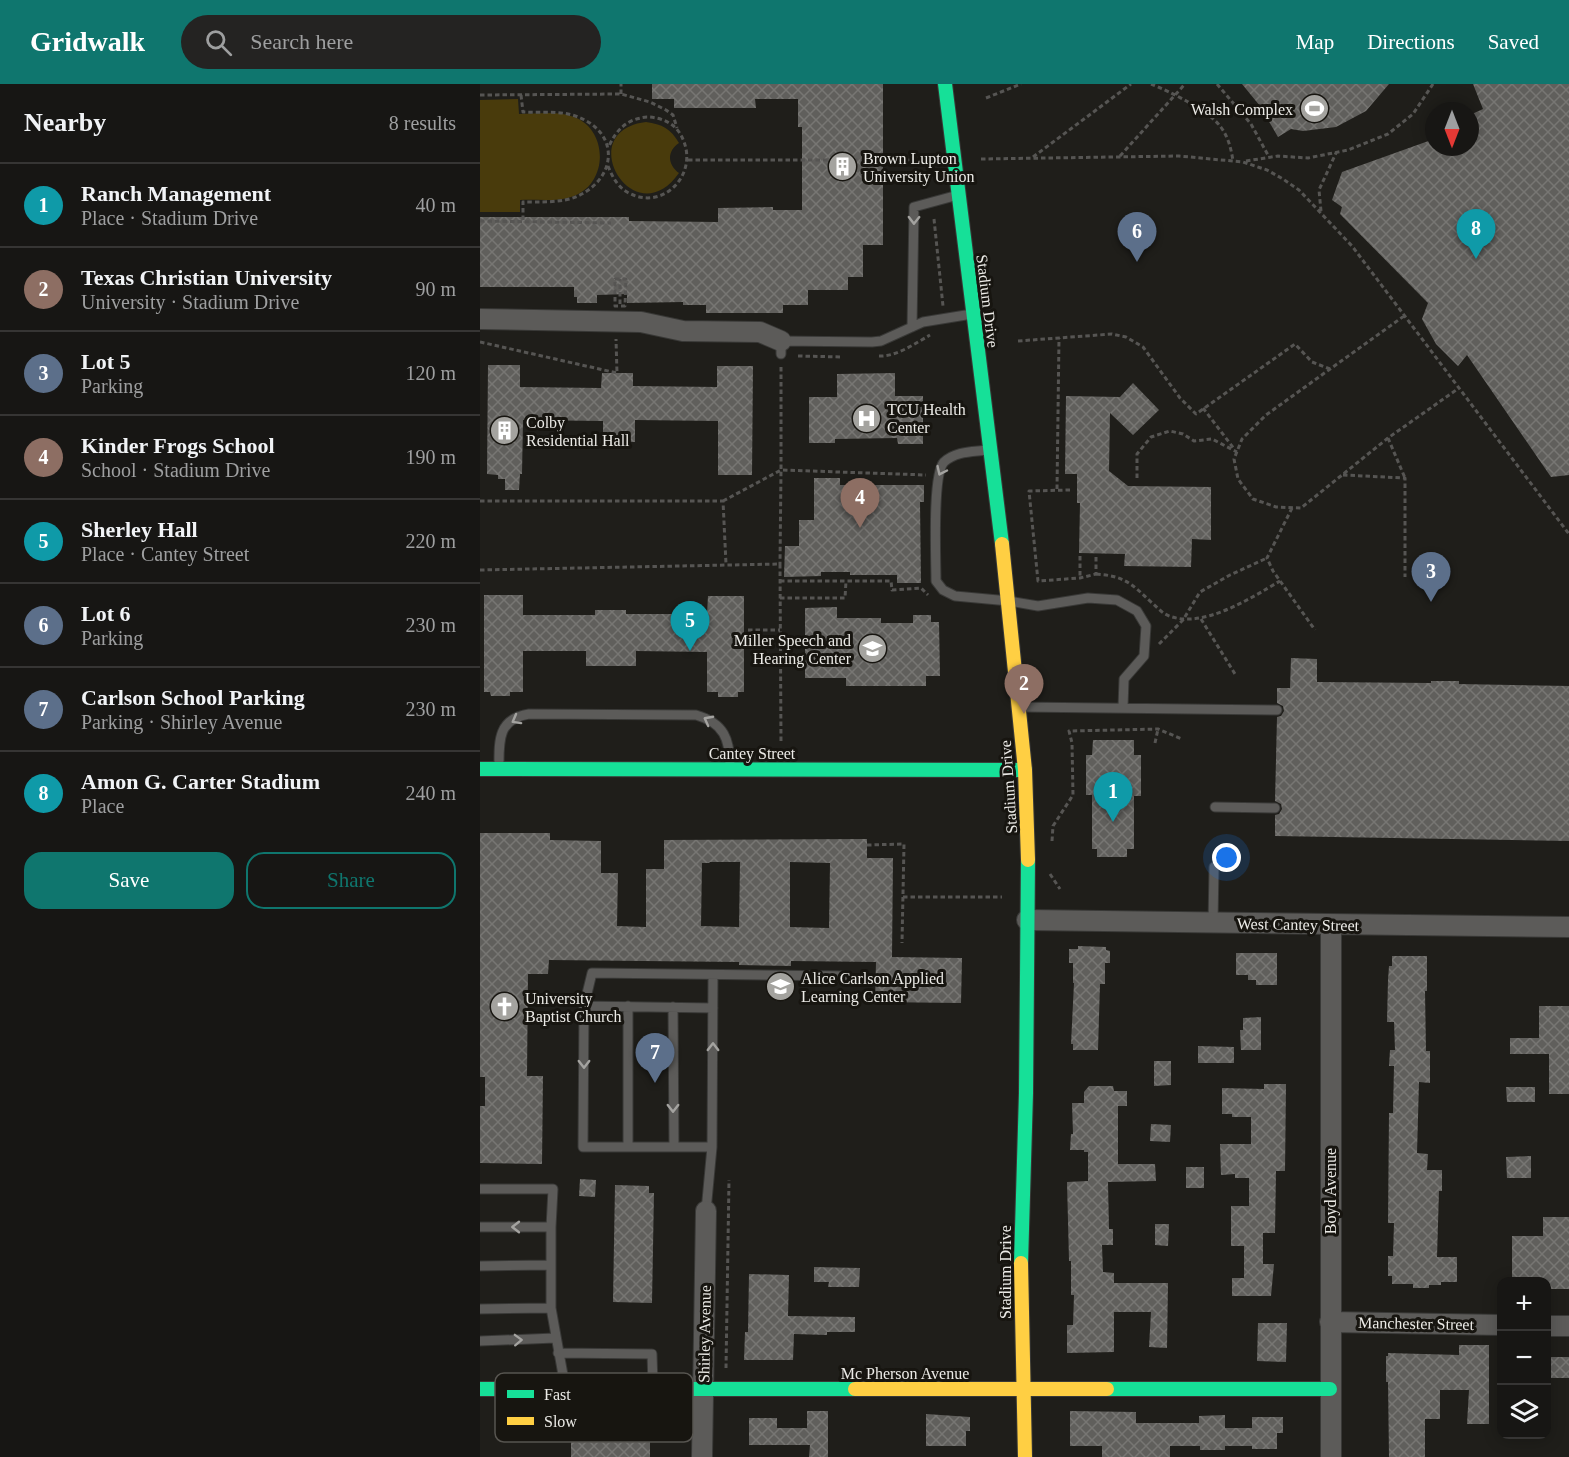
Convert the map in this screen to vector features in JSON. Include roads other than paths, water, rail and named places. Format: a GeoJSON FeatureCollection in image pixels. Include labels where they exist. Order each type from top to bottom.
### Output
{"type":"FeatureCollection","features":[{"type":"Feature","properties":{"kind":"street","name":"Stadium Drive"},"geometry":{"type":"LineString","coordinates":[[945,84],[1009,601],[1025,770],[1028,843],[1026,1093],[1021,1244],[1025,1457]]}},
{"type":"Feature","properties":{"kind":"street"},"geometry":{"type":"LineString","coordinates":[[480,319],[641,322],[683,331],[760,332],[781,347]]}},
{"type":"Feature","properties":{"kind":"street","name":"Cantey Street"},"geometry":{"type":"LineString","coordinates":[[480,769],[1025,770]]}},
{"type":"Feature","properties":{"kind":"street","name":"West Cantey Street"},"geometry":{"type":"LineString","coordinates":[[1027,920],[1569,927]]}},
{"type":"Feature","properties":{"kind":"street","name":"Boyd Avenue"},"geometry":{"type":"LineString","coordinates":[[1330,925],[1331,1457]]}},
{"type":"Feature","properties":{"kind":"street","name":"Shirley Avenue"},"geometry":{"type":"LineString","coordinates":[[702,1457],[706,1211]]}},
{"type":"Feature","properties":{"kind":"street","name":"Manchester Street"},"geometry":{"type":"LineString","coordinates":[[1330,1322],[1497,1325]]}},
{"type":"Feature","properties":{"kind":"street"},"geometry":{"type":"LineString","coordinates":[[1551,1326],[1569,1326]]}},
{"type":"Feature","properties":{"kind":"street","name":"Mc Pherson Avenue"},"geometry":{"type":"LineString","coordinates":[[480,1389],[495,1389]]}},
{"type":"Feature","properties":{"kind":"street","name":"Mc Pherson Avenue"},"geometry":{"type":"LineString","coordinates":[[693,1389],[1330,1389]]}},
{"type":"Feature","properties":{"kind":"lane"},"geometry":{"type":"LineString","coordinates":[[912,327],[914,207],[958,195]]}},
{"type":"Feature","properties":{"kind":"lane"},"geometry":{"type":"LineString","coordinates":[[781,347],[881,341],[923,322],[973,314]]}},
{"type":"Feature","properties":{"kind":"lane"},"geometry":{"type":"LineString","coordinates":[[990,449],[956,454],[942,464],[936,480],[936,580],[943,590],[955,596],[1038,606],[1088,598],[1117,600],[1137,611],[1146,626],[1144,656],[1124,680],[1123,707]]}},
{"type":"Feature","properties":{"kind":"lane"},"geometry":{"type":"LineString","coordinates":[[1018,707],[1277,710]]}},
{"type":"Feature","properties":{"kind":"lane"},"geometry":{"type":"LineString","coordinates":[[499,770],[500,743],[506,726],[520,716],[550,714],[696,715],[708,718],[726,736],[730,748],[730,770]]}},
{"type":"Feature","properties":{"kind":"lane"},"geometry":{"type":"LineString","coordinates":[[1215,807],[1275,808]]}},
{"type":"Feature","properties":{"kind":"lane"},"geometry":{"type":"LineString","coordinates":[[1213,923],[1214,867]]}},
{"type":"Feature","properties":{"kind":"lane"},"geometry":{"type":"LineString","coordinates":[[712,1147],[583,1147],[584,1006],[592,973],[847,976]]}},
{"type":"Feature","properties":{"kind":"lane"},"geometry":{"type":"LineString","coordinates":[[706,1211],[712,1147],[713,975]]}},
{"type":"Feature","properties":{"kind":"lane"},"geometry":{"type":"LineString","coordinates":[[584,1006],[714,1008]]}},
{"type":"Feature","properties":{"kind":"lane"},"geometry":{"type":"LineString","coordinates":[[628,1006],[628,1147]]}},
{"type":"Feature","properties":{"kind":"lane"},"geometry":{"type":"LineString","coordinates":[[673,1007],[674,1147]]}},
{"type":"Feature","properties":{"kind":"lane"},"geometry":{"type":"LineString","coordinates":[[480,1189],[553,1189],[551,1308],[562,1373]]}},
{"type":"Feature","properties":{"kind":"lane"},"geometry":{"type":"LineString","coordinates":[[480,1227],[551,1227]]}},
{"type":"Feature","properties":{"kind":"lane"},"geometry":{"type":"LineString","coordinates":[[480,1266],[551,1265]]}},
{"type":"Feature","properties":{"kind":"lane"},"geometry":{"type":"LineString","coordinates":[[480,1309],[551,1308]]}},
{"type":"Feature","properties":{"kind":"lane"},"geometry":{"type":"LineString","coordinates":[[480,1341],[555,1338]]}},
{"type":"Feature","properties":{"kind":"lane"},"geometry":{"type":"LineString","coordinates":[[558,1353],[652,1354],[653,1373]]}},
{"type":"Feature","properties":{"kind":"place","name":"Walsh Complex"},"geometry":{"type":"Point","coordinates":[1314,109]}},
{"type":"Feature","properties":{"kind":"place","name":"Brown Lupton University Union"},"geometry":{"type":"Point","coordinates":[842,167]}},
{"type":"Feature","properties":{"kind":"place","name":"Amon G. Carter Stadium"},"geometry":{"type":"Point","coordinates":[1476,259]}},
{"type":"Feature","properties":{"kind":"place","name":"Lot 6"},"geometry":{"type":"Point","coordinates":[1137,262]}},
{"type":"Feature","properties":{"kind":"place","name":"TCU Health Center"},"geometry":{"type":"Point","coordinates":[866,418]}},
{"type":"Feature","properties":{"kind":"place","name":"Colby Residential Hall"},"geometry":{"type":"Point","coordinates":[505,431]}},
{"type":"Feature","properties":{"kind":"place","name":"Kinder Frogs School"},"geometry":{"type":"Point","coordinates":[860,528]}},
{"type":"Feature","properties":{"kind":"place","name":"Lot 5"},"geometry":{"type":"Point","coordinates":[1431,602]}},
{"type":"Feature","properties":{"kind":"place","name":"Miller Speech and Hearing Center"},"geometry":{"type":"Point","coordinates":[872,649]}},
{"type":"Feature","properties":{"kind":"place","name":"Sherley Hall"},"geometry":{"type":"Point","coordinates":[690,651]}},
{"type":"Feature","properties":{"kind":"place","name":"Texas Christian University"},"geometry":{"type":"Point","coordinates":[1024,714]}},
{"type":"Feature","properties":{"kind":"place","name":"Ranch Management"},"geometry":{"type":"Point","coordinates":[1113,822]}},
{"type":"Feature","properties":{"kind":"place","name":"Alice Carlson Applied Learning Center"},"geometry":{"type":"Point","coordinates":[780,987]}},
{"type":"Feature","properties":{"kind":"place","name":"University Baptist Church"},"geometry":{"type":"Point","coordinates":[504,1007]}},
{"type":"Feature","properties":{"kind":"place","name":"Carlson School Parking"},"geometry":{"type":"Point","coordinates":[655,1083]}}]}
